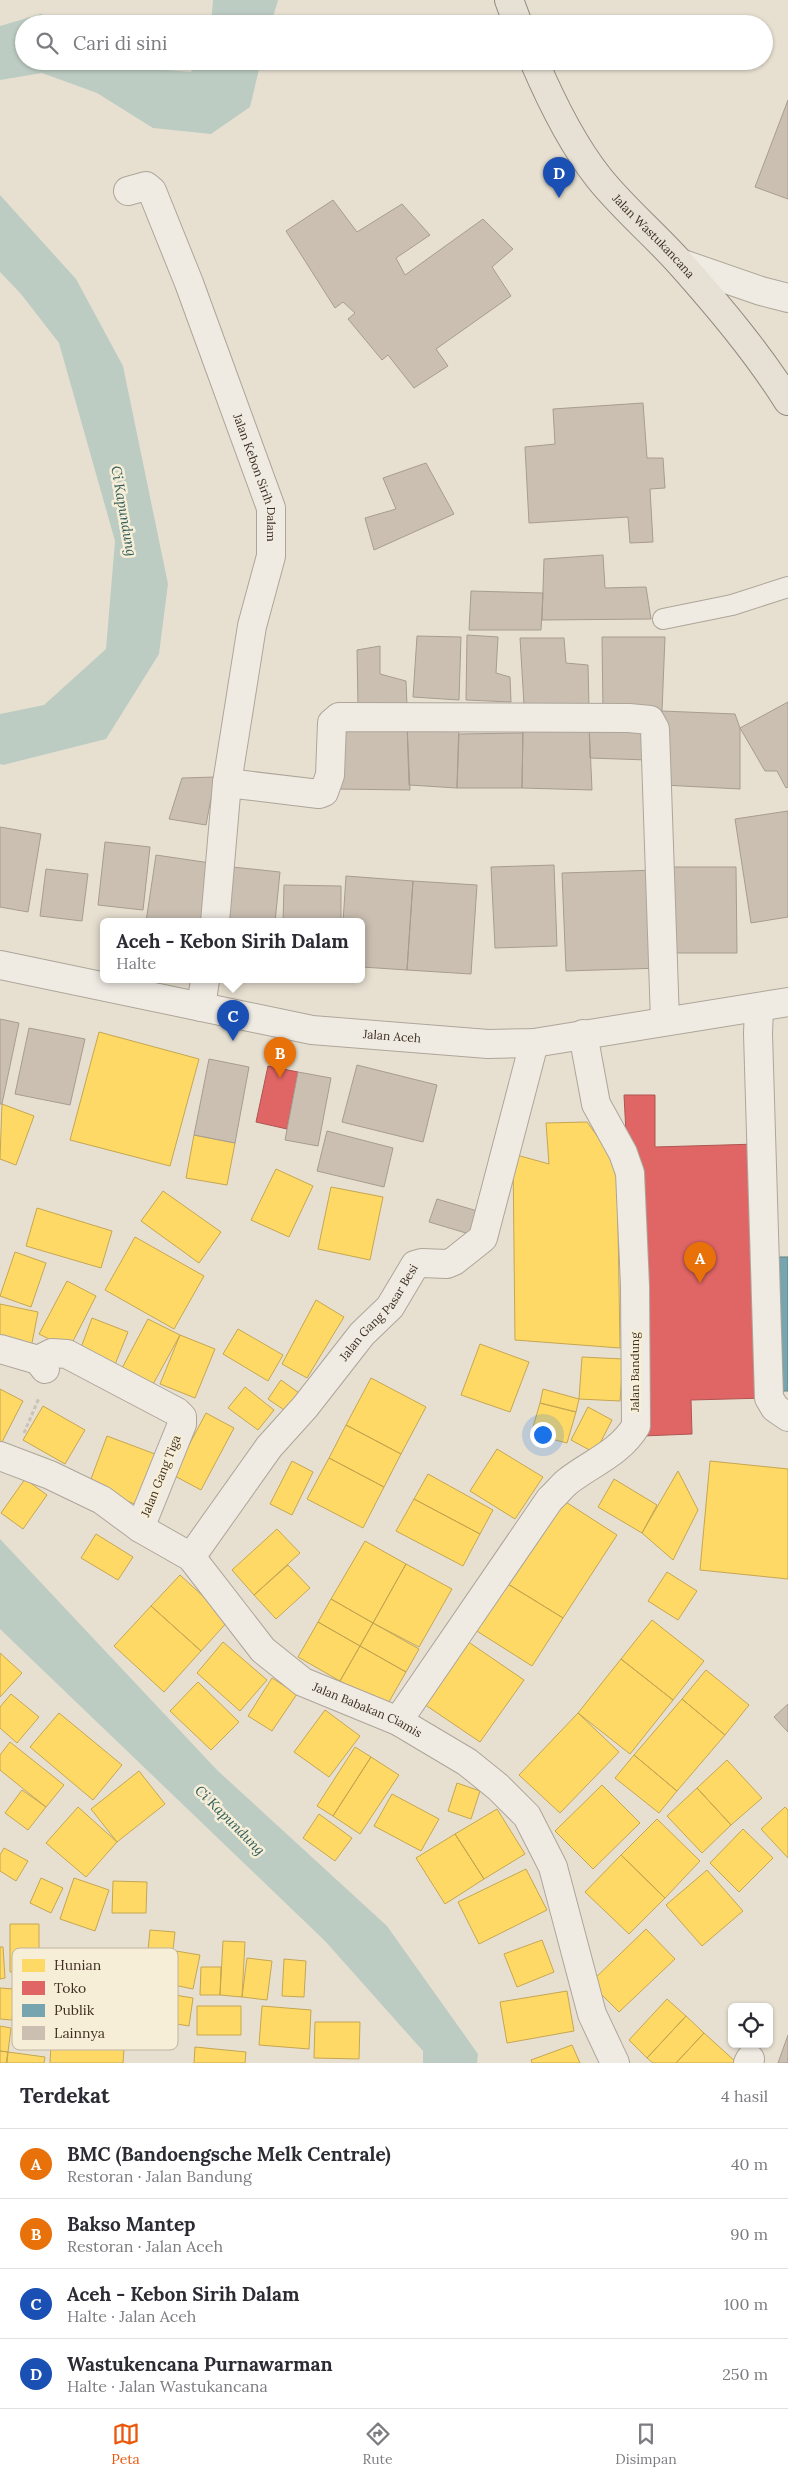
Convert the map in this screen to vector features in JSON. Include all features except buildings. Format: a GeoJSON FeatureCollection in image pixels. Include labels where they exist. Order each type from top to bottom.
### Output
{"type":"FeatureCollection","features":[{"type":"Feature","properties":{"kind":"main road"},"geometry":{"type":"LineString","coordinates":[[509,0],[515,15]]}},
{"type":"Feature","properties":{"kind":"main road","name":"Jalan Wastukancana"},"geometry":{"type":"LineString","coordinates":[[539,70],[573,138],[598,178],[680,263],[763,362],[788,401]]}},
{"type":"Feature","properties":{"kind":"street","name":"Jalan Kebon Sirih Dalam"},"geometry":{"type":"LineString","coordinates":[[128,191],[146,186],[152,191],[189,283],[271,508],[271,556],[252,626],[227,783],[216,918]]}},
{"type":"Feature","properties":{"kind":"street"},"geometry":{"type":"LineString","coordinates":[[680,263],[761,292],[788,298]]}},
{"type":"Feature","properties":{"kind":"street"},"geometry":{"type":"LineString","coordinates":[[227,783],[319,794],[324,792],[330,775],[332,723],[338,717],[610,718],[650,720],[655,729],[659,794],[665,1021]]}},
{"type":"Feature","properties":{"kind":"street","name":"Jalan Aceh"},"geometry":{"type":"LineString","coordinates":[[0,965],[312,1030],[488,1044],[534,1043],[788,1002]]}},
{"type":"Feature","properties":{"kind":"street"},"geometry":{"type":"LineString","coordinates":[[202,1007],[205,983]]}},
{"type":"Feature","properties":{"kind":"street"},"geometry":{"type":"LineString","coordinates":[[759,1007],[769,1398],[775,1408],[788,1417]]}},
{"type":"Feature","properties":{"kind":"street","name":"Jalan Bandung"},"geometry":{"type":"LineString","coordinates":[[398,1721],[550,1499],[567,1482],[615,1451],[628,1440],[636,1426],[630,1174],[622,1153],[596,1104],[583,1034]]}},
{"type":"Feature","properties":{"kind":"street","name":"Jalan Gang Pasar Besi"},"geometry":{"type":"LineString","coordinates":[[190,1557],[269,1447],[305,1407],[362,1334],[390,1307],[415,1265],[422,1262],[447,1264],[454,1261],[483,1238],[534,1043]]}},
{"type":"Feature","properties":{"kind":"street"},"geometry":{"type":"LineString","coordinates":[[0,1349],[42,1373]]}},
{"type":"Feature","properties":{"kind":"street","name":"Jalan Gang Tiga"},"geometry":{"type":"LineString","coordinates":[[42,1373],[52,1353],[67,1354],[178,1412],[182,1417],[182,1424],[140,1528]]}},
{"type":"Feature","properties":{"kind":"street","name":"Jalan Babakan Ciamis"},"geometry":{"type":"LineString","coordinates":[[7,1458],[50,1474],[102,1500],[140,1528],[190,1557],[263,1650],[302,1682],[398,1721],[467,1762],[498,1787],[527,1816],[553,1868],[592,2014],[615,2063]]}},
{"type":"Feature","properties":{"kind":"lane"},"geometry":{"type":"LineString","coordinates":[[664,619],[732,605],[788,587]]}},
{"type":"Feature","properties":{"kind":"path"},"geometry":{"type":"LineString","coordinates":[[7,1458],[42,1373]]}},
{"type":"Feature","properties":{"kind":"water"},"geometry":{"type":"Polygon","coordinates":[[[213,0],[278,0],[274,15],[212,15],[213,0]]]}},
{"type":"Feature","properties":{"kind":"water"},"geometry":{"type":"Polygon","coordinates":[[[15,22],[15,70],[166,70],[191,72],[192,70],[259,70],[250,107],[211,134],[153,128],[97,93],[42,73],[0,80],[0,26],[15,22]]]}},
{"type":"Feature","properties":{"kind":"water","name":"Ci Kapundung"},"geometry":{"type":"Polygon","coordinates":[[[0,195],[76,279],[123,366],[168,584],[159,654],[106,739],[3,765],[0,764],[0,714],[44,705],[106,649],[115,541],[59,343],[21,294],[0,272],[0,195]]]}},
{"type":"Feature","properties":{"kind":"water","name":"Ci Kapundung"},"geometry":{"type":"Polygon","coordinates":[[[0,1539],[217,1770],[387,1926],[478,2054],[477,2063],[423,2063],[423,2051],[325,1941],[0,1629],[0,1539]]]}},
{"type":"Feature","properties":{"kind":"place","name":"Wastukencana Purnawarman"},"geometry":{"type":"Point","coordinates":[559,198]}},
{"type":"Feature","properties":{"kind":"place","name":"Aceh - Kebon Sirih Dalam"},"geometry":{"type":"Point","coordinates":[233,1041]}},
{"type":"Feature","properties":{"kind":"place","name":"Bakso Mantep"},"geometry":{"type":"Point","coordinates":[280,1078]}},
{"type":"Feature","properties":{"kind":"place","name":"BMC (Bandoengsche Melk Centrale)"},"geometry":{"type":"Point","coordinates":[700,1283]}}]}
